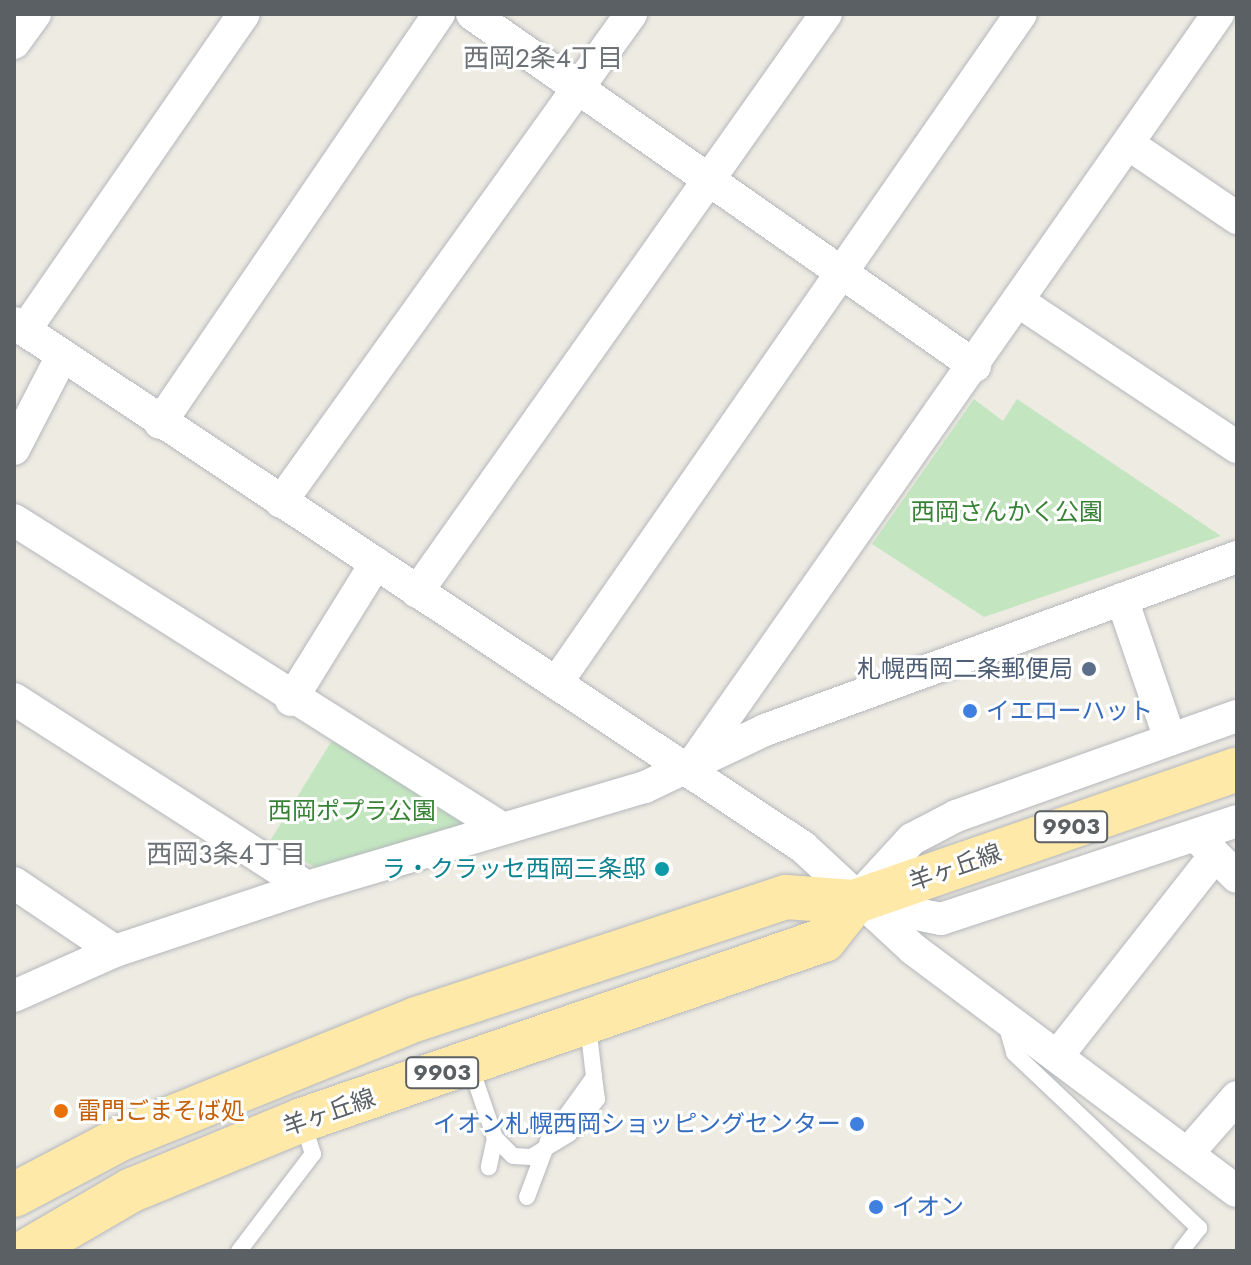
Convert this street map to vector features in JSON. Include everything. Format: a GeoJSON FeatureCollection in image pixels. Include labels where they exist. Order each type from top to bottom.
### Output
{"type":"FeatureCollection","features":[{"type":"Feature","properties":{"kind":"main road","name":"羊ヶ丘線"},"geometry":{"type":"LineString","coordinates":[[14,1195],[122,1138],[417,1019],[786,897],[854,902],[1237,769]]}},
{"type":"Feature","properties":{"kind":"main road","name":"羊ヶ丘線"},"geometry":{"type":"LineString","coordinates":[[27,1251],[132,1190],[302,1120],[469,1064],[586,1019],[824,940],[854,902]]}},
{"type":"Feature","properties":{"kind":"street"},"geometry":{"type":"LineString","coordinates":[[14,43],[35,14]]}},
{"type":"Feature","properties":{"kind":"street"},"geometry":{"type":"LineString","coordinates":[[244,14],[20,326],[160,423],[803,847],[854,902],[1237,1191]]}},
{"type":"Feature","properties":{"kind":"street"},"geometry":{"type":"LineString","coordinates":[[160,423],[439,14]]}},
{"type":"Feature","properties":{"kind":"street"},"geometry":{"type":"LineString","coordinates":[[472,14],[840,275],[975,366]]}},
{"type":"Feature","properties":{"kind":"street"},"geometry":{"type":"LineString","coordinates":[[281,502],[631,14]]}},
{"type":"Feature","properties":{"kind":"street"},"geometry":{"type":"LineString","coordinates":[[417,592],[826,14]]}},
{"type":"Feature","properties":{"kind":"street"},"geometry":{"type":"LineString","coordinates":[[557,682],[1021,14]]}},
{"type":"Feature","properties":{"kind":"street"},"geometry":{"type":"LineString","coordinates":[[689,769],[1021,303],[1218,14]]}},
{"type":"Feature","properties":{"kind":"street"},"geometry":{"type":"LineString","coordinates":[[1130,145],[1237,218]]}},
{"type":"Feature","properties":{"kind":"street"},"geometry":{"type":"LineString","coordinates":[[1021,303],[1237,447]]}},
{"type":"Feature","properties":{"kind":"street"},"geometry":{"type":"LineString","coordinates":[[14,449],[62,356]]}},
{"type":"Feature","properties":{"kind":"street"},"geometry":{"type":"LineString","coordinates":[[14,520],[291,700],[503,829]]}},
{"type":"Feature","properties":{"kind":"street"},"geometry":{"type":"LineString","coordinates":[[14,996],[115,951],[307,887],[503,829],[689,769],[765,730],[1237,557]]}},
{"type":"Feature","properties":{"kind":"street"},"geometry":{"type":"LineString","coordinates":[[291,700],[376,563]]}},
{"type":"Feature","properties":{"kind":"street"},"geometry":{"type":"LineString","coordinates":[[1122,599],[1170,739]]}},
{"type":"Feature","properties":{"kind":"street"},"geometry":{"type":"LineString","coordinates":[[14,699],[307,887]]}},
{"type":"Feature","properties":{"kind":"street"},"geometry":{"type":"LineString","coordinates":[[854,902],[912,839],[945,822],[1237,716]]}},
{"type":"Feature","properties":{"kind":"street"},"geometry":{"type":"LineString","coordinates":[[1058,1055],[1215,857],[1237,821]]}},
{"type":"Feature","properties":{"kind":"street"},"geometry":{"type":"LineString","coordinates":[[854,902],[941,919],[1215,857]]}},
{"type":"Feature","properties":{"kind":"street"},"geometry":{"type":"LineString","coordinates":[[14,883],[115,951]]}},
{"type":"Feature","properties":{"kind":"street"},"geometry":{"type":"LineString","coordinates":[[1189,1152],[1237,1097]]}},
{"type":"Feature","properties":{"kind":"lane"},"geometry":{"type":"LineString","coordinates":[[1004,1014],[1014,1053],[1199,1228],[1181,1251]]}},
{"type":"Feature","properties":{"kind":"lane"},"geometry":{"type":"LineString","coordinates":[[469,1064],[495,1138],[513,1156],[531,1157],[548,1141],[594,1077],[597,1053],[586,1019]]}},
{"type":"Feature","properties":{"kind":"lane"},"geometry":{"type":"LineString","coordinates":[[239,1251],[313,1154],[302,1120]]}},
{"type":"Feature","properties":{"kind":"lane"},"geometry":{"type":"LineString","coordinates":[[489,1167],[495,1138]]}},
{"type":"Feature","properties":{"kind":"lane"},"geometry":{"type":"LineString","coordinates":[[527,1197],[548,1141]]}},
{"type":"Feature","properties":{"kind":"green space","name":"西岡さんかく公園"},"geometry":{"type":"Polygon","coordinates":[[[974,399],[1003,421],[1017,399],[1221,536],[984,617],[872,544],[974,399]]]}},
{"type":"Feature","properties":{"kind":"green space","name":"西岡ポプラ公園"},"geometry":{"type":"Polygon","coordinates":[[[331,742],[479,825],[326,874],[270,841],[331,742]]]}},
{"type":"Feature","properties":{"kind":"place","name":"札幌西岡二条郵便局"},"geometry":{"type":"Point","coordinates":[1089,669]}},
{"type":"Feature","properties":{"kind":"place","name":"イエローハット"},"geometry":{"type":"Point","coordinates":[970,711]}},
{"type":"Feature","properties":{"kind":"place","name":"ラ・クラッセ西岡三条邸"},"geometry":{"type":"Point","coordinates":[662,869]}},
{"type":"Feature","properties":{"kind":"place","name":"雷門ごまそば処"},"geometry":{"type":"Point","coordinates":[61,1111]}},
{"type":"Feature","properties":{"kind":"place","name":"イオン札幌西岡ショッピングセンター"},"geometry":{"type":"Point","coordinates":[857,1124]}},
{"type":"Feature","properties":{"kind":"place","name":"イオン"},"geometry":{"type":"Point","coordinates":[876,1207]}},
{"type":"Feature","properties":{"kind":"district","name":"西岡2条4丁目"},"geometry":{"type":"Point","coordinates":[543,59]}},
{"type":"Feature","properties":{"kind":"district","name":"西岡3条4丁目"},"geometry":{"type":"Point","coordinates":[226,855]}}]}
